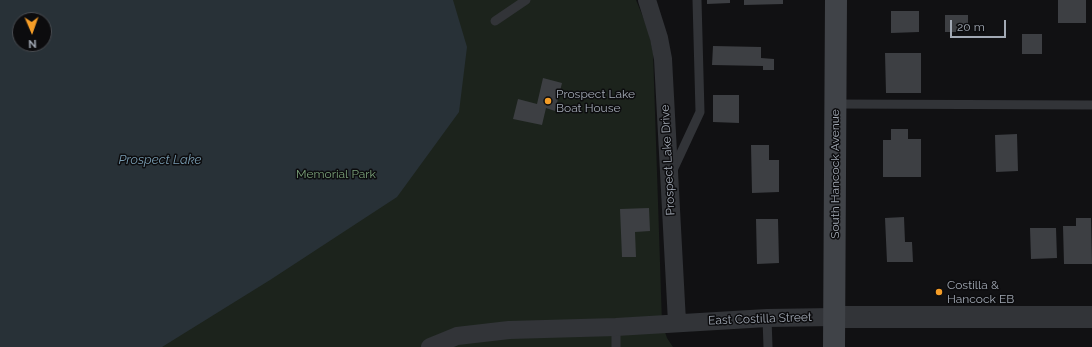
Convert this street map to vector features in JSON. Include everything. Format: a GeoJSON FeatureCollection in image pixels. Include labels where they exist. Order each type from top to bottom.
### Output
{"type":"FeatureCollection","features":[{"type":"Feature","properties":{"kind":"main road","name":"South Hancock Avenue"},"geometry":{"type":"LineString","coordinates":[[834,347],[836,0]]}},
{"type":"Feature","properties":{"kind":"street","name":"Prospect Lake Drive"},"geometry":{"type":"LineString","coordinates":[[646,0],[659,38],[663,59],[677,322]]}},
{"type":"Feature","properties":{"kind":"street","name":"East Costilla Street"},"geometry":{"type":"LineString","coordinates":[[430,347],[457,336],[476,333],[509,330],[616,327],[677,322],[834,317],[1092,317]]}},
{"type":"Feature","properties":{"kind":"lane"},"geometry":{"type":"LineString","coordinates":[[495,21],[526,0]]}},
{"type":"Feature","properties":{"kind":"lane"},"geometry":{"type":"LineString","coordinates":[[669,179],[700,112],[697,0]]}},
{"type":"Feature","properties":{"kind":"lane"},"geometry":{"type":"LineString","coordinates":[[835,104],[1092,105]]}},
{"type":"Feature","properties":{"kind":"lane"},"geometry":{"type":"LineString","coordinates":[[768,318],[768,347]]}},
{"type":"Feature","properties":{"kind":"lane"},"geometry":{"type":"LineString","coordinates":[[616,327],[616,347]]}},
{"type":"Feature","properties":{"kind":"green space","name":"Memorial Park"},"geometry":{"type":"Polygon","coordinates":[[[0,0],[636,0],[648,29],[653,52],[662,323],[667,338],[673,347],[0,347],[0,0]]]}},
{"type":"Feature","properties":{"kind":"water","name":"Prospect Lake"},"geometry":{"type":"Polygon","coordinates":[[[0,0],[453,0],[467,47],[459,112],[397,197],[270,280],[162,347],[0,347],[0,0]]]}},
{"type":"Feature","properties":{"kind":"building"},"geometry":{"type":"Polygon","coordinates":[[[707,0],[730,0],[730,3],[707,4],[707,0]]]}},
{"type":"Feature","properties":{"kind":"building"},"geometry":{"type":"Polygon","coordinates":[[[744,0],[783,0],[783,4],[744,5],[744,0]]]}},
{"type":"Feature","properties":{"kind":"building"},"geometry":{"type":"Polygon","coordinates":[[[1058,0],[1086,0],[1086,23],[1058,23],[1058,0]]]}},
{"type":"Feature","properties":{"kind":"building"},"geometry":{"type":"Polygon","coordinates":[[[891,11],[919,11],[919,32],[891,33],[891,11]]]}},
{"type":"Feature","properties":{"kind":"building"},"geometry":{"type":"Polygon","coordinates":[[[945,15],[968,15],[968,32],[945,32],[945,15]]]}},
{"type":"Feature","properties":{"kind":"building"},"geometry":{"type":"Polygon","coordinates":[[[1022,34],[1042,34],[1042,54],[1022,54],[1022,34]]]}},
{"type":"Feature","properties":{"kind":"building"},"geometry":{"type":"Polygon","coordinates":[[[713,46],[761,47],[761,58],[774,59],[774,70],[763,70],[763,66],[712,65],[713,46]]]}},
{"type":"Feature","properties":{"kind":"building"},"geometry":{"type":"Polygon","coordinates":[[[885,53],[921,53],[921,93],[886,93],[885,53]]]}},
{"type":"Feature","properties":{"kind":"building","name":"Prospect Lake Boat House"},"geometry":{"type":"Polygon","coordinates":[[[543,78],[562,83],[555,111],[546,108],[542,125],[513,119],[518,99],[537,104],[543,78]]]}},
{"type":"Feature","properties":{"kind":"building"},"geometry":{"type":"Polygon","coordinates":[[[713,95],[739,95],[739,123],[713,122],[713,95]]]}},
{"type":"Feature","properties":{"kind":"building"},"geometry":{"type":"Polygon","coordinates":[[[891,129],[908,129],[908,139],[921,139],[921,177],[883,177],[883,140],[891,140],[891,129]]]}},
{"type":"Feature","properties":{"kind":"building"},"geometry":{"type":"Polygon","coordinates":[[[1017,134],[1018,171],[996,172],[995,135],[1017,134]]]}},
{"type":"Feature","properties":{"kind":"building"},"geometry":{"type":"Polygon","coordinates":[[[751,145],[769,145],[769,160],[779,160],[779,192],[752,193],[751,145]]]}},
{"type":"Feature","properties":{"kind":"building"},"geometry":{"type":"Polygon","coordinates":[[[649,208],[650,231],[635,232],[636,257],[622,257],[620,209],[649,208]]]}},
{"type":"Feature","properties":{"kind":"building"},"geometry":{"type":"Polygon","coordinates":[[[904,217],[905,242],[912,242],[913,262],[887,262],[885,218],[904,217]]]}},
{"type":"Feature","properties":{"kind":"building"},"geometry":{"type":"Polygon","coordinates":[[[1076,218],[1091,218],[1092,264],[1064,264],[1063,226],[1076,226],[1076,218]]]}},
{"type":"Feature","properties":{"kind":"building"},"geometry":{"type":"Polygon","coordinates":[[[756,219],[778,219],[779,263],[757,264],[756,219]]]}},
{"type":"Feature","properties":{"kind":"building"},"geometry":{"type":"Polygon","coordinates":[[[1030,228],[1056,228],[1057,258],[1031,259],[1030,228]]]}},
{"type":"Feature","properties":{"kind":"place","name":"Prospect Lake Boat House"},"geometry":{"type":"Point","coordinates":[548,101]}},
{"type":"Feature","properties":{"kind":"place","name":"Costilla & Hancock EB"},"geometry":{"type":"Point","coordinates":[939,292]}}]}
